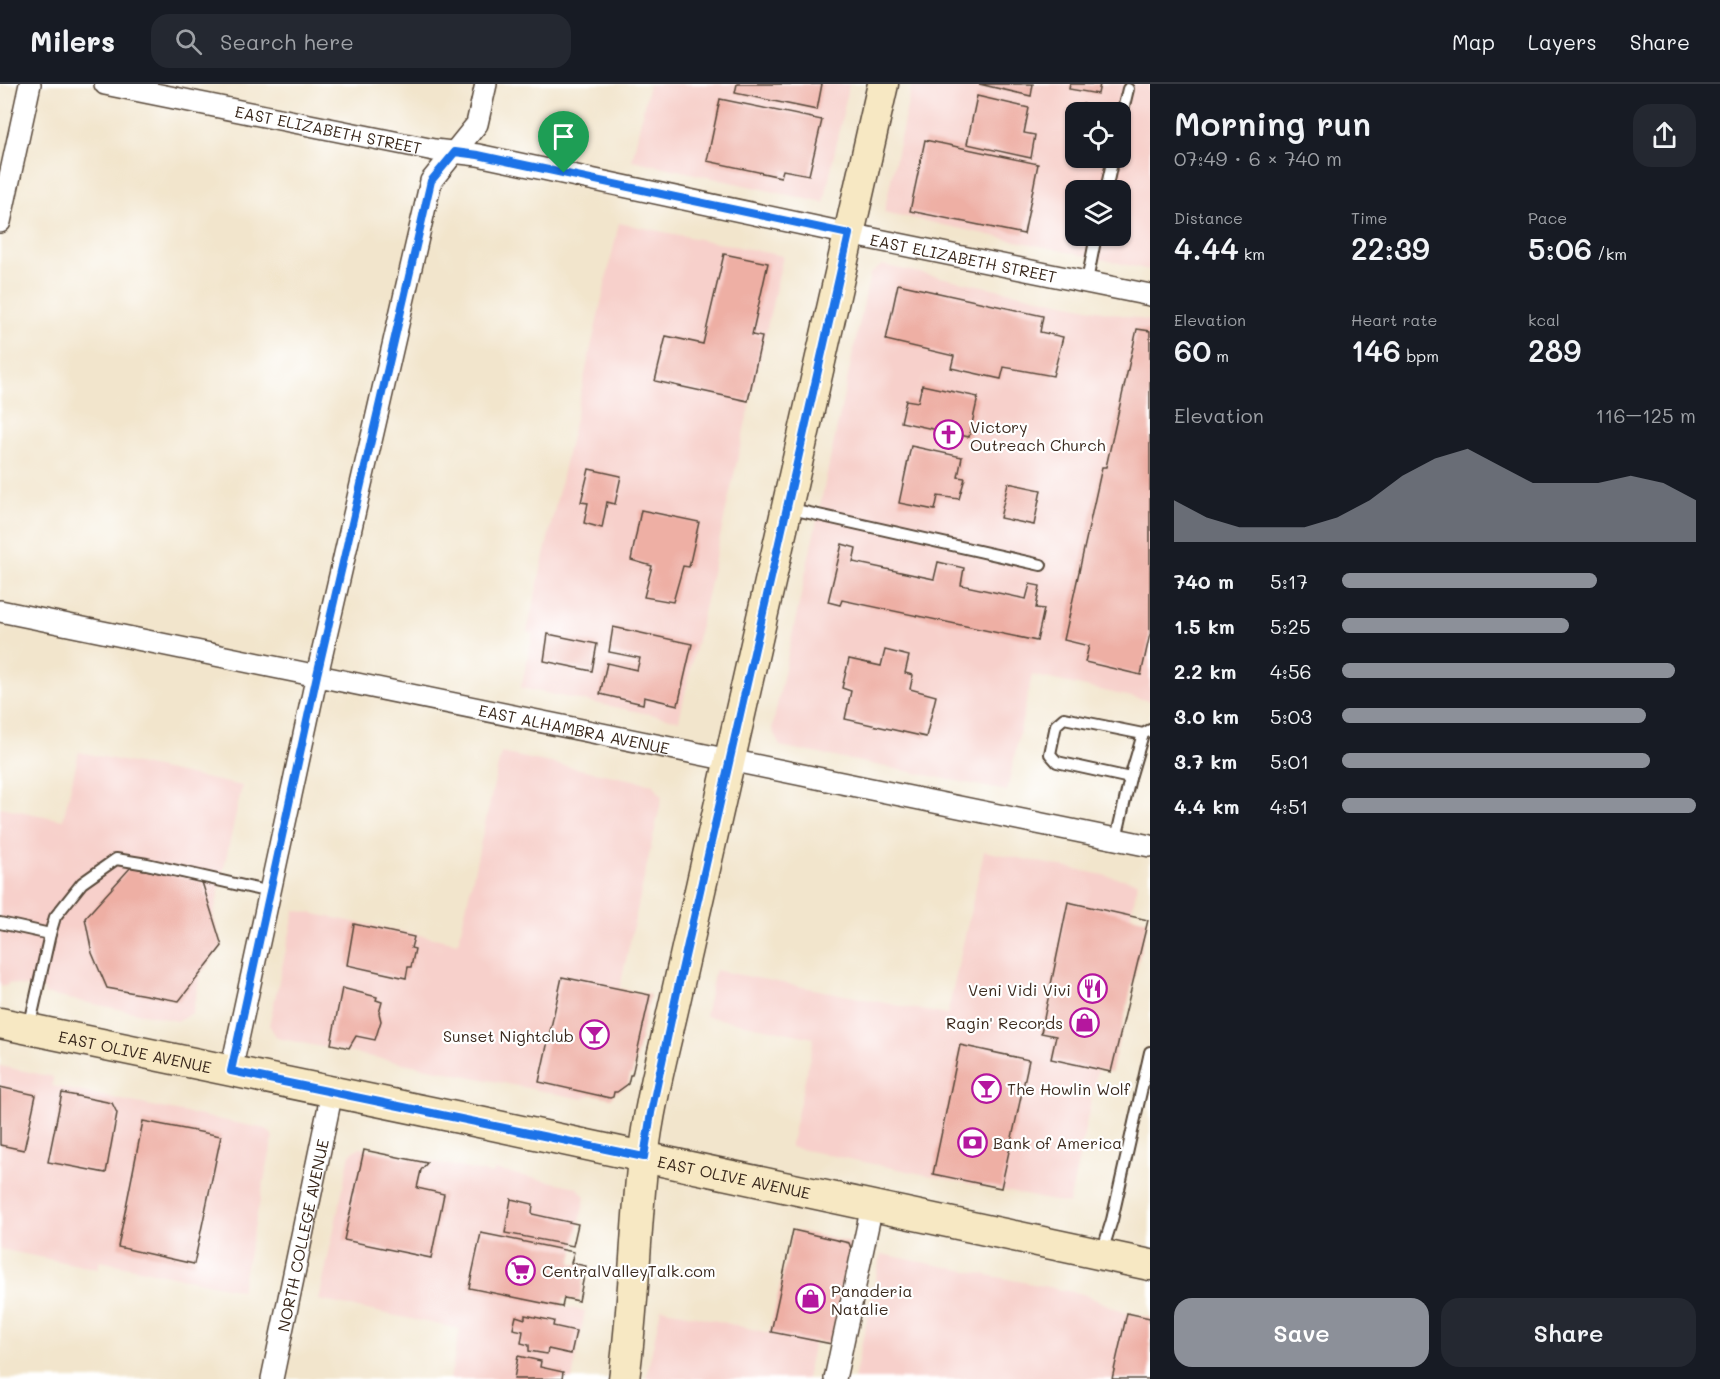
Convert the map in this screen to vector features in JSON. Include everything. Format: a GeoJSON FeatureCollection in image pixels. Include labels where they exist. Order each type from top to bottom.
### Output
{"type":"FeatureCollection","features":[{"type":"Feature","properties":{"kind":"main road"},"geometry":{"type":"LineString","coordinates":[[624,1379],[631,1326],[644,1157],[651,1113],[883,84]]}},
{"type":"Feature","properties":{"kind":"main road","name":"EAST OLIVE AVENUE"},"geometry":{"type":"LineString","coordinates":[[0,1023],[1150,1265]]}},
{"type":"Feature","properties":{"kind":"street"},"geometry":{"type":"LineString","coordinates":[[0,222],[30,84]]}},
{"type":"Feature","properties":{"kind":"street","name":"EAST ELIZABETH STREET"},"geometry":{"type":"LineString","coordinates":[[105,84],[434,150],[478,155],[1150,295]]}},
{"type":"Feature","properties":{"kind":"street"},"geometry":{"type":"LineString","coordinates":[[231,1071],[317,675],[431,181],[477,124],[486,84]]}},
{"type":"Feature","properties":{"kind":"street","name":"EAST ALHAMBRA AVENUE"},"geometry":{"type":"LineString","coordinates":[[0,611],[1150,846]]}},
{"type":"Feature","properties":{"kind":"street","name":"NORTH COLLEGE AVENUE"},"geometry":{"type":"LineString","coordinates":[[272,1379],[332,1092]]}},
{"type":"Feature","properties":{"kind":"street"},"geometry":{"type":"LineString","coordinates":[[835,1379],[872,1206]]}},
{"type":"Feature","properties":{"kind":"lane"},"geometry":{"type":"LineString","coordinates":[[1125,102],[1128,89]]}},
{"type":"Feature","properties":{"kind":"lane"},"geometry":{"type":"LineString","coordinates":[[1087,281],[1094,246]]}},
{"type":"Feature","properties":{"kind":"lane"},"geometry":{"type":"LineString","coordinates":[[787,508],[1041,565]]}},
{"type":"Feature","properties":{"kind":"lane"},"geometry":{"type":"LineString","coordinates":[[1116,839],[1130,778],[1146,732],[1064,718],[1056,724],[1050,754],[1057,762],[1130,778]]}},
{"type":"Feature","properties":{"kind":"lane"},"geometry":{"type":"LineString","coordinates":[[29,1029],[55,916],[82,883],[116,859],[270,892]]}},
{"type":"Feature","properties":{"kind":"lane"},"geometry":{"type":"LineString","coordinates":[[0,923],[50,934]]}},
{"type":"Feature","properties":{"kind":"lane"},"geometry":{"type":"LineString","coordinates":[[1101,1255],[1112,1220],[1150,1052]]}},
{"type":"Feature","properties":{"kind":"shaded area"},"geometry":{"type":"Polygon","coordinates":[[[649,84],[849,84],[824,203],[632,160],[649,84]]]}},
{"type":"Feature","properties":{"kind":"shaded area"},"geometry":{"type":"Polygon","coordinates":[[[912,84],[1150,84],[1150,270],[884,212],[912,84]]]}},
{"type":"Feature","properties":{"kind":"shaded area"},"geometry":{"type":"Polygon","coordinates":[[[619,223],[783,256],[679,720],[521,688],[533,634],[527,632],[619,223]]]}},
{"type":"Feature","properties":{"kind":"shaded area"},"geometry":{"type":"Polygon","coordinates":[[[882,265],[1150,321],[1150,701],[1032,675],[1007,791],[780,746],[772,729],[870,274],[882,265]]]}},
{"type":"Feature","properties":{"kind":"shaded area"},"geometry":{"type":"Polygon","coordinates":[[[79,752],[242,786],[192,1013],[178,1021],[44,994],[45,990],[8,983],[7,986],[0,985],[0,807],[63,820],[79,752]]]}},
{"type":"Feature","properties":{"kind":"shaded area"},"geometry":{"type":"Polygon","coordinates":[[[501,753],[653,784],[662,797],[597,1091],[583,1099],[277,1038],[269,1025],[295,910],[458,943],[501,753]]]}},
{"type":"Feature","properties":{"kind":"shaded area"},"geometry":{"type":"Polygon","coordinates":[[[984,851],[1138,882],[1069,1204],[790,1147],[814,1038],[705,1016],[715,970],[947,1015],[984,851]]]}},
{"type":"Feature","properties":{"kind":"shaded area"},"geometry":{"type":"Polygon","coordinates":[[[0,1066],[53,1077],[52,1086],[266,1129],[271,1133],[273,1139],[241,1290],[100,1261],[98,1269],[0,1249],[0,1066]]]}},
{"type":"Feature","properties":{"kind":"shaded area"},"geometry":{"type":"Polygon","coordinates":[[[360,1147],[493,1174],[494,1170],[577,1187],[585,1197],[574,1252],[469,1288],[585,1311],[572,1379],[450,1379],[460,1329],[319,1300],[350,1154],[360,1147]]]}},
{"type":"Feature","properties":{"kind":"shaded area"},"geometry":{"type":"Polygon","coordinates":[[[793,1230],[836,1242],[806,1379],[646,1379],[661,1308],[769,1333],[793,1230]]]}},
{"type":"Feature","properties":{"kind":"shaded area"},"geometry":{"type":"Polygon","coordinates":[[[881,1254],[1083,1294],[1135,1317],[1150,1379],[854,1379],[881,1254]]]}},
{"type":"Feature","properties":{"kind":"building"},"geometry":{"type":"Polygon","coordinates":[[[737,84],[822,84],[817,110],[735,93],[737,84]]]}},
{"type":"Feature","properties":{"kind":"building"},"geometry":{"type":"Polygon","coordinates":[[[979,84],[1033,84],[1031,96],[979,84]]]}},
{"type":"Feature","properties":{"kind":"building"},"geometry":{"type":"Polygon","coordinates":[[[1070,84],[1100,84],[1098,94],[1069,89],[1070,84]]]}},
{"type":"Feature","properties":{"kind":"building"},"geometry":{"type":"Polygon","coordinates":[[[977,96],[1029,108],[1024,133],[1035,135],[1031,158],[967,144],[977,96]]]}},
{"type":"Feature","properties":{"kind":"building"},"geometry":{"type":"Polygon","coordinates":[[[720,99],[822,120],[809,175],[783,170],[781,177],[707,161],[720,99]]]}},
{"type":"Feature","properties":{"kind":"building"},"geometry":{"type":"Polygon","coordinates":[[[925,140],[1038,164],[1024,234],[910,211],[925,140]]]}},
{"type":"Feature","properties":{"kind":"building"},"geometry":{"type":"Polygon","coordinates":[[[724,254],[768,263],[752,335],[762,337],[748,401],[655,381],[666,336],[703,344],[724,254]]]}},
{"type":"Feature","properties":{"kind":"building"},"geometry":{"type":"Polygon","coordinates":[[[898,284],[1043,316],[1040,332],[1063,337],[1053,376],[1004,367],[1001,379],[951,368],[954,356],[886,340],[898,284]]]}},
{"type":"Feature","properties":{"kind":"building"},"geometry":{"type":"Polygon","coordinates":[[[1137,329],[1150,331],[1150,634],[1141,675],[1085,662],[1089,646],[1064,640],[1102,467],[1106,467],[1137,329]]]}},
{"type":"Feature","properties":{"kind":"building"},"geometry":{"type":"Polygon","coordinates":[[[922,385],[978,397],[969,437],[901,422],[906,400],[918,402],[922,385]]]}},
{"type":"Feature","properties":{"kind":"building"},"geometry":{"type":"Polygon","coordinates":[[[911,446],[962,457],[958,477],[965,478],[959,499],[938,496],[935,510],[899,503],[911,446]]]}},
{"type":"Feature","properties":{"kind":"building"},"geometry":{"type":"Polygon","coordinates":[[[589,469],[621,476],[615,504],[607,502],[602,528],[584,523],[588,503],[581,502],[589,469]]]}},
{"type":"Feature","properties":{"kind":"building"},"geometry":{"type":"Polygon","coordinates":[[[1008,483],[1041,490],[1034,525],[1000,518],[1008,483]]]}},
{"type":"Feature","properties":{"kind":"building"},"geometry":{"type":"Polygon","coordinates":[[[641,510],[699,522],[689,567],[683,566],[673,602],[644,597],[652,566],[631,560],[641,510]]]}},
{"type":"Feature","properties":{"kind":"building"},"geometry":{"type":"Polygon","coordinates":[[[842,544],[856,548],[853,562],[934,579],[938,562],[964,568],[961,585],[1026,599],[1030,584],[1040,586],[1036,608],[1044,609],[1037,641],[842,600],[840,605],[828,602],[842,544]]]}},
{"type":"Feature","properties":{"kind":"building"},"geometry":{"type":"Polygon","coordinates":[[[613,627],[692,644],[678,705],[644,697],[643,704],[600,694],[607,663],[637,670],[640,658],[609,652],[613,627]]]}},
{"type":"Feature","properties":{"kind":"building"},"geometry":{"type":"Polygon","coordinates":[[[548,634],[597,644],[592,671],[544,661],[548,634]]]}},
{"type":"Feature","properties":{"kind":"building"},"geometry":{"type":"Polygon","coordinates":[[[885,650],[909,656],[905,673],[913,675],[910,689],[936,696],[926,737],[845,719],[851,691],[842,688],[849,659],[881,666],[885,650]]]}},
{"type":"Feature","properties":{"kind":"building"},"geometry":{"type":"Polygon","coordinates":[[[131,867],[202,882],[222,946],[179,1001],[107,988],[92,953],[85,918],[131,867]]]}},
{"type":"Feature","properties":{"kind":"building"},"geometry":{"type":"Polygon","coordinates":[[[1068,902],[1148,920],[1111,1072],[1051,1059],[1056,1036],[1041,1033],[1068,902]]]}},
{"type":"Feature","properties":{"kind":"building"},"geometry":{"type":"Polygon","coordinates":[[[354,924],[414,937],[411,948],[415,949],[406,978],[347,965],[354,924]]]}},
{"type":"Feature","properties":{"kind":"building","name":"Sunset Nightclub"},"geometry":{"type":"Polygon","coordinates":[[[562,977],[650,995],[632,1075],[630,1075],[628,1084],[614,1092],[613,1097],[539,1082],[562,977]]]}},
{"type":"Feature","properties":{"kind":"building"},"geometry":{"type":"Polygon","coordinates":[[[342,988],[377,997],[376,1000],[382,1002],[379,1013],[381,1021],[375,1040],[356,1036],[349,1048],[331,1044],[342,988]]]}},
{"type":"Feature","properties":{"kind":"building"},"geometry":{"type":"Polygon","coordinates":[[[960,1045],[1029,1060],[1001,1188],[933,1174],[960,1045]]]}},
{"type":"Feature","properties":{"kind":"building"},"geometry":{"type":"Polygon","coordinates":[[[0,1087],[36,1095],[24,1150],[0,1145],[0,1087]]]}},
{"type":"Feature","properties":{"kind":"building"},"geometry":{"type":"Polygon","coordinates":[[[62,1093],[112,1103],[117,1113],[106,1173],[48,1162],[62,1093]]]}},
{"type":"Feature","properties":{"kind":"building"},"geometry":{"type":"Polygon","coordinates":[[[143,1121],[221,1136],[194,1264],[118,1247],[143,1121]]]}},
{"type":"Feature","properties":{"kind":"building"},"geometry":{"type":"Polygon","coordinates":[[[364,1150],[427,1163],[421,1170],[417,1188],[444,1194],[431,1258],[344,1240],[364,1150]]]}},
{"type":"Feature","properties":{"kind":"building"},"geometry":{"type":"Polygon","coordinates":[[[511,1199],[533,1204],[532,1214],[578,1224],[573,1246],[505,1233],[511,1199]]]}},
{"type":"Feature","properties":{"kind":"building","name":"Panaderia Natalie"},"geometry":{"type":"Polygon","coordinates":[[[793,1230],[849,1243],[852,1251],[832,1344],[771,1332],[793,1230]]]}},
{"type":"Feature","properties":{"kind":"building","name":"CentralValleyTalk.com"},"geometry":{"type":"Polygon","coordinates":[[[481,1233],[574,1252],[571,1263],[586,1266],[579,1301],[564,1298],[562,1307],[469,1288],[481,1233]]]}},
{"type":"Feature","properties":{"kind":"building"},"geometry":{"type":"Polygon","coordinates":[[[1127,1313],[1150,1318],[1150,1379],[1112,1379],[1127,1313]]]}},
{"type":"Feature","properties":{"kind":"building"},"geometry":{"type":"Polygon","coordinates":[[[525,1315],[554,1321],[553,1326],[576,1331],[571,1354],[548,1349],[547,1354],[529,1351],[529,1345],[521,1343],[523,1331],[513,1329],[516,1316],[525,1319],[525,1315]]]}},
{"type":"Feature","properties":{"kind":"building"},"geometry":{"type":"Polygon","coordinates":[[[518,1356],[541,1361],[540,1367],[563,1372],[562,1379],[514,1379],[518,1356]]]}},
{"type":"Feature","properties":{"kind":"place","name":"Victory Outreach Church"},"geometry":{"type":"Point","coordinates":[949,435]}},
{"type":"Feature","properties":{"kind":"place","name":"Veni Vidi Vivi"},"geometry":{"type":"Point","coordinates":[1092,989]}},
{"type":"Feature","properties":{"kind":"place","name":"Ragin' Records"},"geometry":{"type":"Point","coordinates":[1084,1022]}},
{"type":"Feature","properties":{"kind":"place","name":"Sunset Nightclub"},"geometry":{"type":"Point","coordinates":[595,1035]}},
{"type":"Feature","properties":{"kind":"place","name":"The Howlin Wolf"},"geometry":{"type":"Point","coordinates":[986,1088]}},
{"type":"Feature","properties":{"kind":"place","name":"Bank of America"},"geometry":{"type":"Point","coordinates":[972,1142]}},
{"type":"Feature","properties":{"kind":"place","name":"CentralValleyTalk.com"},"geometry":{"type":"Point","coordinates":[521,1270]}},
{"type":"Feature","properties":{"kind":"place","name":"Panaderia Natalie"},"geometry":{"type":"Point","coordinates":[810,1299]}},
{"type":"Feature","properties":{"kind":"route"},"geometry":{"type":"LineString","coordinates":[[455,152],[564,173],[849,234],[677,992],[644,1157],[231,1071],[317,675],[431,181],[455,152]]}}]}
